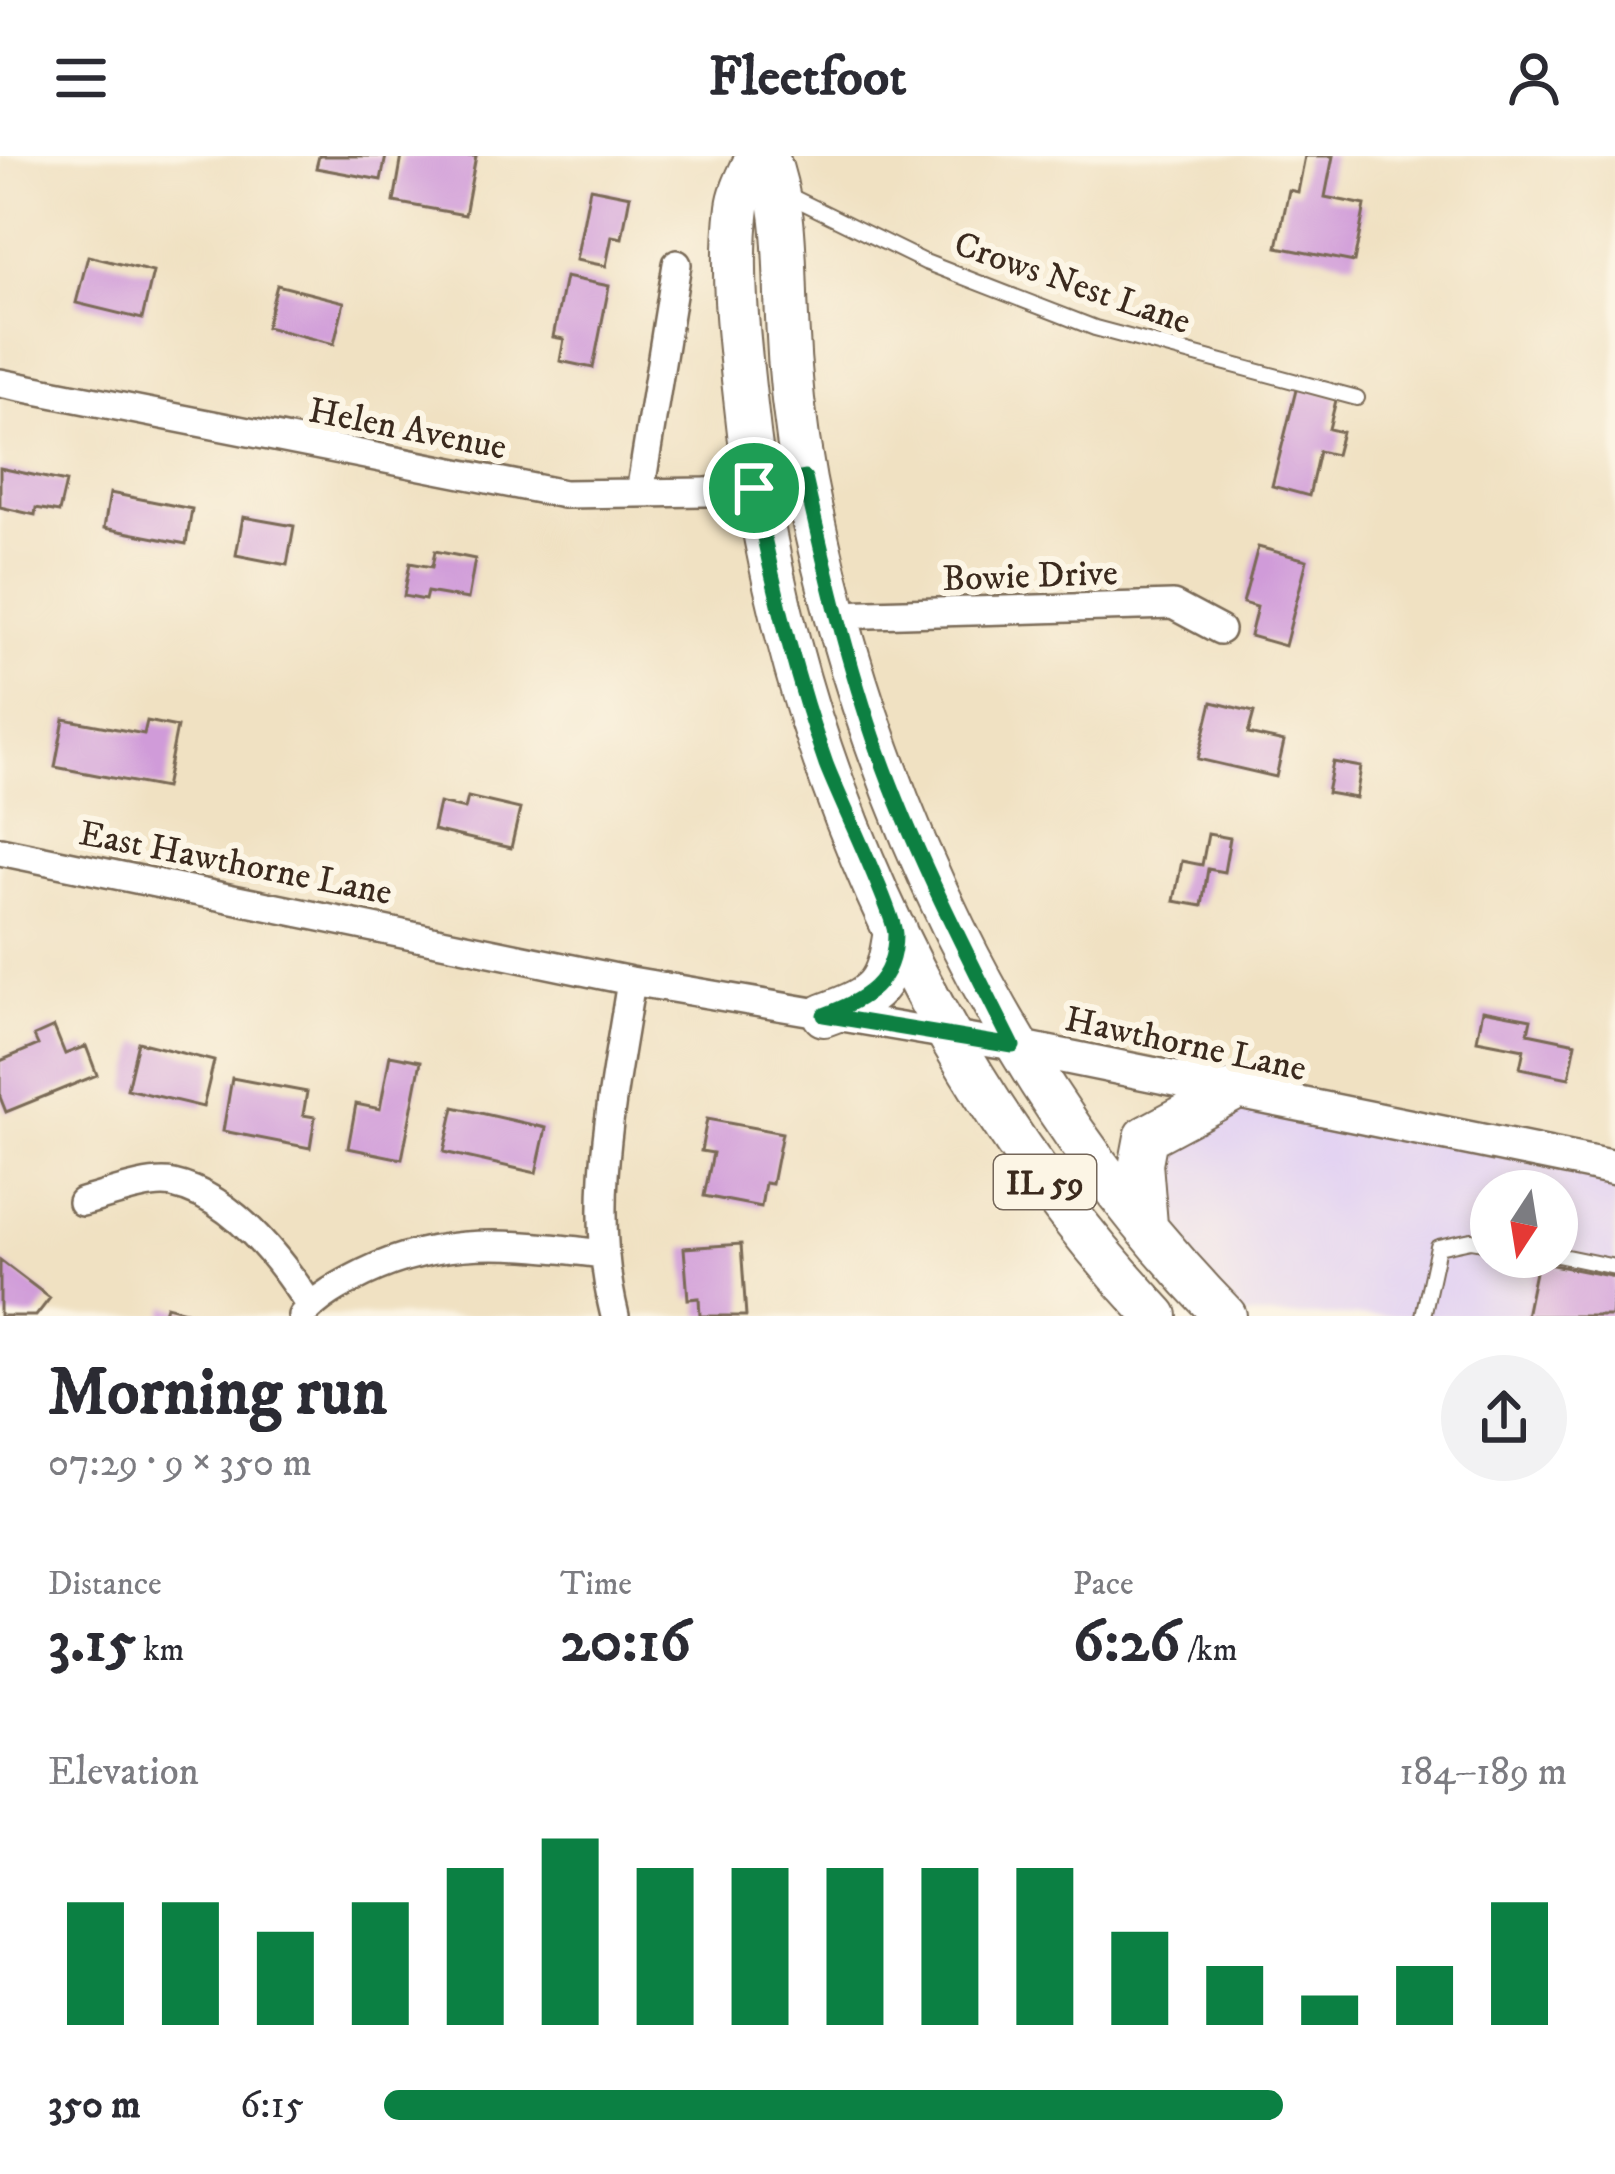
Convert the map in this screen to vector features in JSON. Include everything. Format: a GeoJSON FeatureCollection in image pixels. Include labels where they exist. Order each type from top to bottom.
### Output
{"type":"FeatureCollection","features":[{"type":"Feature","properties":{"kind":"main road","name":"IL 59"},"geometry":{"type":"LineString","coordinates":[[757,156],[738,204],[742,365],[754,488],[791,656],[837,792],[895,930],[950,1037],[1046,1183],[1156,1316]]}},
{"type":"Feature","properties":{"kind":"main road","name":"IL 59"},"geometry":{"type":"LineString","coordinates":[[774,174],[805,478],[836,615],[904,815],[1013,1046],[1146,1226],[1226,1316]]}},
{"type":"Feature","properties":{"kind":"main road"},"geometry":{"type":"LineString","coordinates":[[824,1015],[869,996],[883,982],[895,930]]}},
{"type":"Feature","properties":{"kind":"main road"},"geometry":{"type":"LineString","coordinates":[[1146,1226],[1142,1163],[1146,1138],[1232,1091]]}},
{"type":"Feature","properties":{"kind":"street"},"geometry":{"type":"LineString","coordinates":[[640,494],[677,264]]}},
{"type":"Feature","properties":{"kind":"street","name":"Helen Avenue"},"geometry":{"type":"LineString","coordinates":[[0,382],[564,494],[754,488],[805,478]]}},
{"type":"Feature","properties":{"kind":"street","name":"Bowie Drive"},"geometry":{"type":"LineString","coordinates":[[836,615],[1173,605],[1220,630]]}},
{"type":"Feature","properties":{"kind":"street","name":"East Hawthorne Lane"},"geometry":{"type":"LineString","coordinates":[[0,851],[458,942]]}},
{"type":"Feature","properties":{"kind":"street","name":"Hawthorne Lane"},"geometry":{"type":"LineString","coordinates":[[458,942],[631,981],[1013,1046],[1615,1168]]}},
{"type":"Feature","properties":{"kind":"street"},"geometry":{"type":"LineString","coordinates":[[615,1316],[604,1254],[609,1123],[631,981]]}},
{"type":"Feature","properties":{"kind":"street"},"geometry":{"type":"LineString","coordinates":[[82,1202],[171,1183],[220,1207],[280,1259],[306,1311],[392,1260],[438,1246],[501,1242],[604,1254]]}},
{"type":"Feature","properties":{"kind":"lane","name":"Crows Nest Lane"},"geometry":{"type":"LineString","coordinates":[[774,174],[925,262],[1096,328],[1357,398]]}},
{"type":"Feature","properties":{"kind":"lane"},"geometry":{"type":"LineString","coordinates":[[1423,1316],[1438,1247],[1470,1245]]}},
{"type":"Feature","properties":{"kind":"lane"},"geometry":{"type":"LineString","coordinates":[[1578,1259],[1615,1267]]}},
{"type":"Feature","properties":{"kind":"shaded area"},"geometry":{"type":"Polygon","coordinates":[[[1232,1091],[1615,1168],[1615,1316],[1239,1316],[1160,1241],[1146,1137],[1232,1091]]]}},
{"type":"Feature","properties":{"kind":"building"},"geometry":{"type":"Polygon","coordinates":[[[319,156],[386,156],[381,180],[316,168],[319,156]]]}},
{"type":"Feature","properties":{"kind":"building"},"geometry":{"type":"Polygon","coordinates":[[[402,156],[476,156],[465,215],[394,202],[402,156]]]}},
{"type":"Feature","properties":{"kind":"building"},"geometry":{"type":"Polygon","coordinates":[[[1305,156],[1333,156],[1325,197],[1365,205],[1354,262],[1277,247],[1289,190],[1298,192],[1305,156]]]}},
{"type":"Feature","properties":{"kind":"building"},"geometry":{"type":"Polygon","coordinates":[[[590,188],[630,196],[622,238],[612,236],[606,266],[576,260],[590,188]]]}},
{"type":"Feature","properties":{"kind":"building"},"geometry":{"type":"Polygon","coordinates":[[[88,256],[153,272],[142,319],[76,303],[88,256]]]}},
{"type":"Feature","properties":{"kind":"building"},"geometry":{"type":"Polygon","coordinates":[[[565,277],[609,286],[593,368],[560,361],[564,339],[553,337],[565,277]]]}},
{"type":"Feature","properties":{"kind":"building"},"geometry":{"type":"Polygon","coordinates":[[[277,285],[344,302],[334,344],[266,327],[277,285]]]}},
{"type":"Feature","properties":{"kind":"building"},"geometry":{"type":"Polygon","coordinates":[[[1297,386],[1337,396],[1329,429],[1342,432],[1336,455],[1319,451],[1309,496],[1272,486],[1297,386]]]}},
{"type":"Feature","properties":{"kind":"building"},"geometry":{"type":"Polygon","coordinates":[[[0,468],[66,482],[59,512],[36,508],[35,515],[0,507],[0,468]]]}},
{"type":"Feature","properties":{"kind":"building"},"geometry":{"type":"Polygon","coordinates":[[[110,493],[192,509],[186,544],[104,528],[110,493]]]}},
{"type":"Feature","properties":{"kind":"building"},"geometry":{"type":"Polygon","coordinates":[[[243,517],[294,526],[287,565],[236,555],[243,517]]]}},
{"type":"Feature","properties":{"kind":"building"},"geometry":{"type":"Polygon","coordinates":[[[1258,547],[1307,560],[1285,646],[1250,636],[1257,607],[1243,603],[1258,547]]]}},
{"type":"Feature","properties":{"kind":"building"},"geometry":{"type":"Polygon","coordinates":[[[435,551],[475,559],[468,599],[427,592],[425,600],[404,596],[410,563],[432,567],[435,551]]]}},
{"type":"Feature","properties":{"kind":"building"},"geometry":{"type":"Polygon","coordinates":[[[1212,702],[1254,712],[1248,734],[1284,742],[1276,777],[1198,759],[1212,702]]]}},
{"type":"Feature","properties":{"kind":"building"},"geometry":{"type":"Polygon","coordinates":[[[64,719],[144,734],[147,721],[177,727],[165,788],[55,767],[64,719]]]}},
{"type":"Feature","properties":{"kind":"building"},"geometry":{"type":"Polygon","coordinates":[[[1333,762],[1361,767],[1356,798],[1327,793],[1333,762]]]}},
{"type":"Feature","properties":{"kind":"building"},"geometry":{"type":"Polygon","coordinates":[[[468,797],[520,809],[511,848],[433,830],[439,803],[465,809],[468,797]]]}},
{"type":"Feature","properties":{"kind":"building"},"geometry":{"type":"Polygon","coordinates":[[[1208,834],[1230,838],[1224,872],[1208,869],[1202,906],[1174,901],[1182,861],[1202,865],[1208,834]]]}},
{"type":"Feature","properties":{"kind":"building"},"geometry":{"type":"Polygon","coordinates":[[[1483,1010],[1531,1019],[1528,1033],[1576,1043],[1569,1078],[1520,1068],[1524,1049],[1477,1040],[1483,1010]]]}},
{"type":"Feature","properties":{"kind":"building"},"geometry":{"type":"Polygon","coordinates":[[[54,1027],[65,1054],[86,1046],[97,1075],[6,1112],[0,1097],[0,1061],[38,1045],[34,1036],[54,1027]]]}},
{"type":"Feature","properties":{"kind":"building"},"geometry":{"type":"Polygon","coordinates":[[[138,1042],[214,1061],[203,1107],[127,1089],[138,1042]]]}},
{"type":"Feature","properties":{"kind":"building"},"geometry":{"type":"Polygon","coordinates":[[[390,1055],[421,1061],[402,1159],[348,1148],[356,1104],[380,1109],[390,1055]]]}},
{"type":"Feature","properties":{"kind":"building"},"geometry":{"type":"Polygon","coordinates":[[[232,1078],[307,1092],[303,1115],[315,1117],[310,1148],[223,1131],[232,1078]]]}},
{"type":"Feature","properties":{"kind":"building"},"geometry":{"type":"Polygon","coordinates":[[[454,1107],[546,1128],[536,1173],[444,1152],[454,1107]]]}},
{"type":"Feature","properties":{"kind":"building"},"geometry":{"type":"Polygon","coordinates":[[[707,1119],[782,1133],[772,1184],[765,1183],[761,1207],[704,1196],[713,1153],[701,1151],[707,1119]]]}},
{"type":"Feature","properties":{"kind":"building"},"geometry":{"type":"Polygon","coordinates":[[[741,1244],[746,1316],[700,1316],[699,1298],[688,1299],[684,1248],[741,1244]]]}},
{"type":"Feature","properties":{"kind":"building"},"geometry":{"type":"Polygon","coordinates":[[[0,1260],[50,1298],[36,1316],[0,1316],[0,1260]]]}},
{"type":"Feature","properties":{"kind":"building"},"geometry":{"type":"Polygon","coordinates":[[[1578,1270],[1615,1277],[1611,1316],[1526,1316],[1534,1278],[1578,1278],[1578,1270]]]}},
{"type":"Feature","properties":{"kind":"building"},"geometry":{"type":"Polygon","coordinates":[[[166,1306],[197,1314],[197,1316],[163,1316],[166,1306]]]}},
{"type":"Feature","properties":{"kind":"route"},"geometry":{"type":"LineString","coordinates":[[805,478],[836,615],[881,758],[949,917],[1013,1046],[824,1015],[869,996],[883,982],[895,930],[825,759],[791,656],[754,488],[805,478]]}}]}
